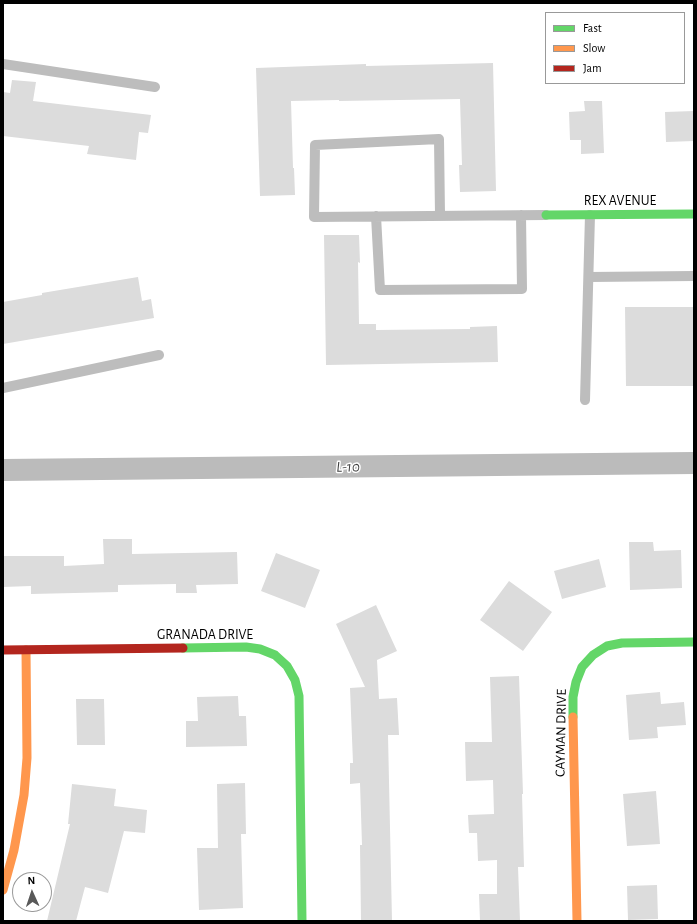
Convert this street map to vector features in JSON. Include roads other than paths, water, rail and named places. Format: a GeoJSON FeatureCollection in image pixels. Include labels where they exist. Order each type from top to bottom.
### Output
{"type":"FeatureCollection","features":[{"type":"Feature","properties":{"kind":"street","name":"REX AVENUE"},"geometry":{"type":"LineString","coordinates":[[546,215],[694,214]]}},
{"type":"Feature","properties":{"kind":"street","name":"CAYMAN DRIVE"},"geometry":{"type":"LineString","coordinates":[[577,921],[573,697],[576,682],[582,667],[593,655],[607,646],[622,643],[694,642]]}},
{"type":"Feature","properties":{"kind":"street","name":"GRANADA DRIVE"},"geometry":{"type":"LineString","coordinates":[[3,650],[246,647],[260,649],[275,655],[287,666],[295,680],[299,696],[302,921]]}},
{"type":"Feature","properties":{"kind":"street"},"geometry":{"type":"LineString","coordinates":[[3,890],[14,850],[24,795],[27,758],[26,650]]}},
{"type":"Feature","properties":{"kind":"lane"},"geometry":{"type":"LineString","coordinates":[[3,64],[155,87]]}},
{"type":"Feature","properties":{"kind":"lane"},"geometry":{"type":"LineString","coordinates":[[440,215],[439,139],[315,145],[314,217],[546,215]]}},
{"type":"Feature","properties":{"kind":"lane"},"geometry":{"type":"LineString","coordinates":[[376,216],[380,290],[388,290],[522,289],[521,215]]}},
{"type":"Feature","properties":{"kind":"lane"},"geometry":{"type":"LineString","coordinates":[[585,400],[590,215]]}},
{"type":"Feature","properties":{"kind":"lane"},"geometry":{"type":"LineString","coordinates":[[588,277],[694,276]]}},
{"type":"Feature","properties":{"kind":"lane"},"geometry":{"type":"LineString","coordinates":[[3,388],[160,355]]}},
{"type":"Feature","properties":{"kind":"waterway","name":"L-10"},"geometry":{"type":"LineString","coordinates":[[3,470],[694,463]]}}]}
